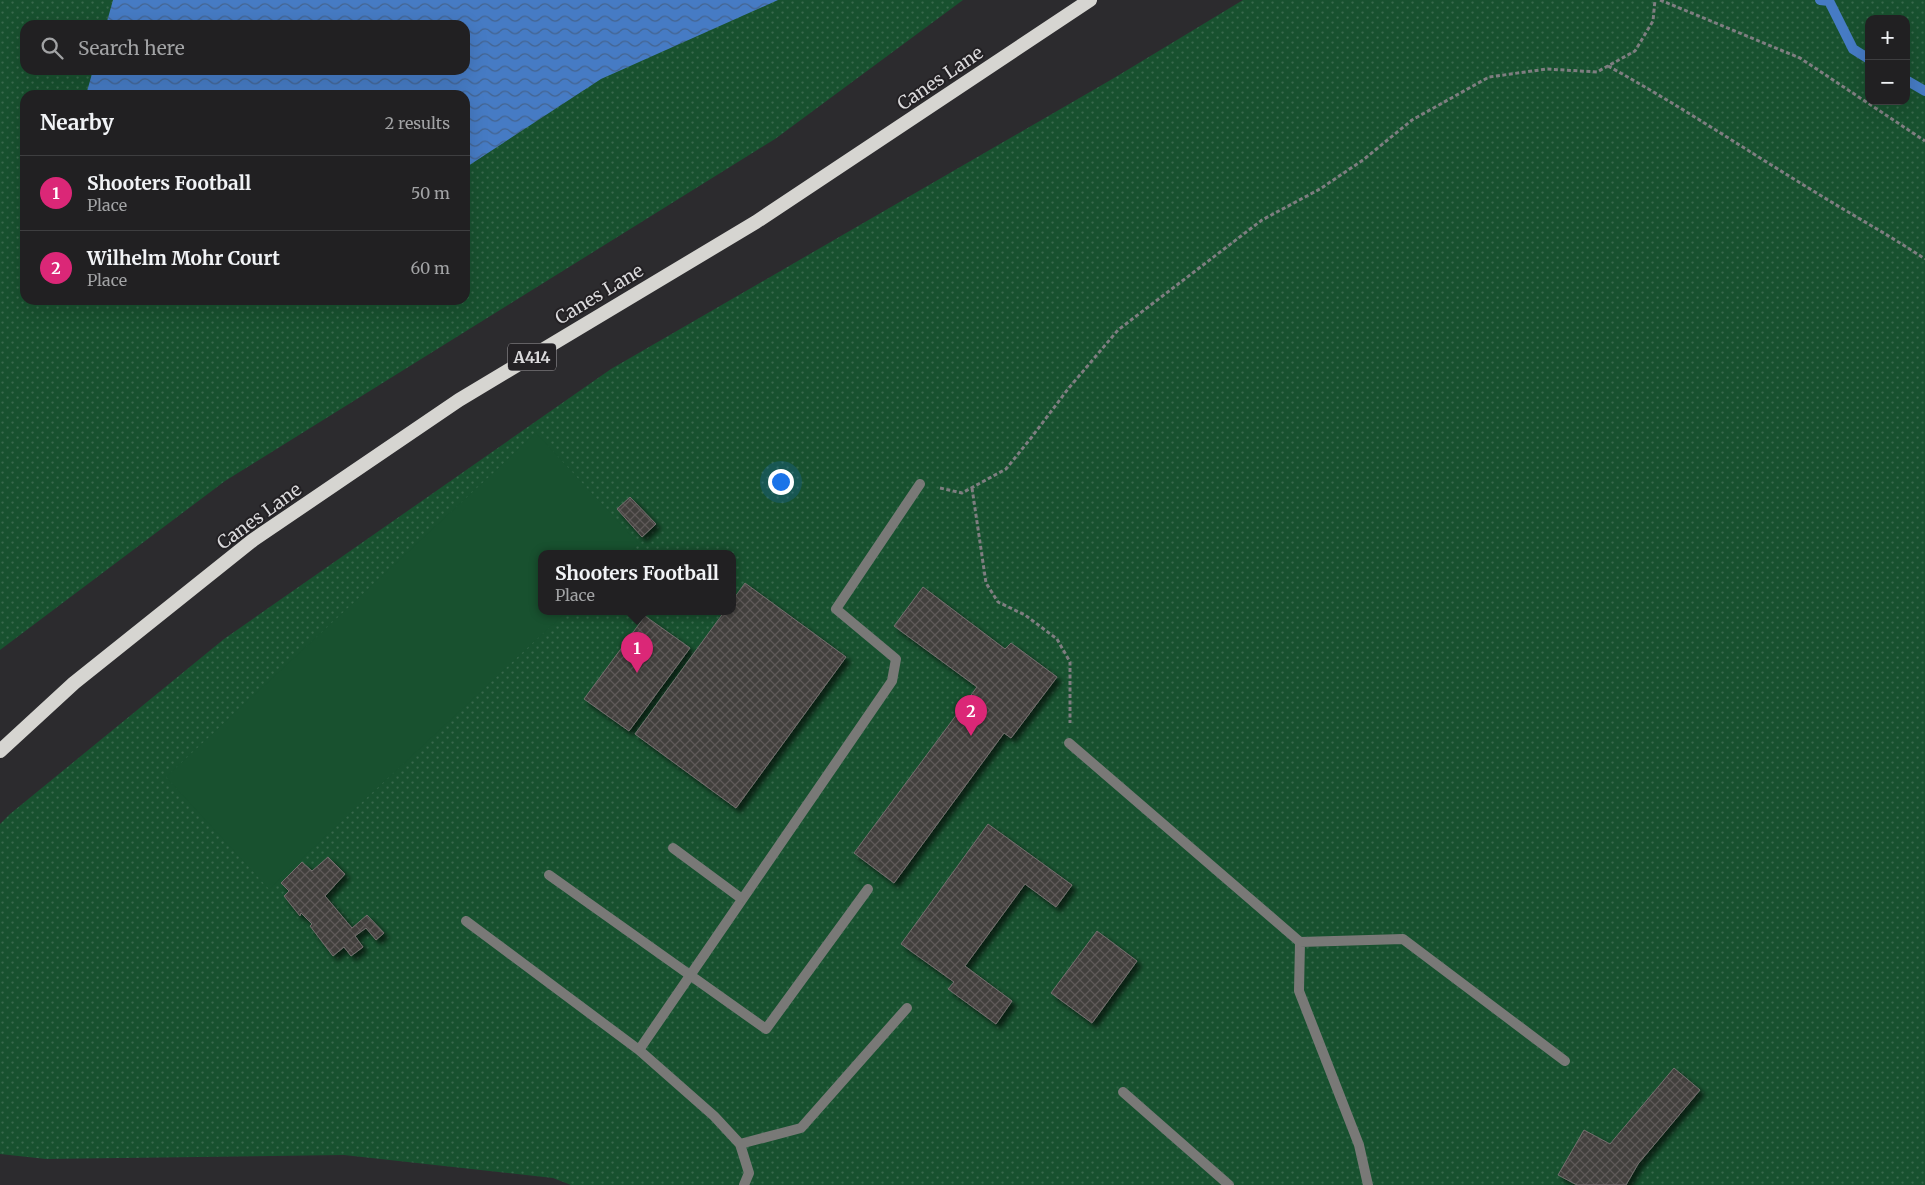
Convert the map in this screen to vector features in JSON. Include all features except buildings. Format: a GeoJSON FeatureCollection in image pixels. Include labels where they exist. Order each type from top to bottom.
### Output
{"type":"FeatureCollection","features":[{"type":"Feature","properties":{"kind":"highway","name":"Canes Lane"},"geometry":{"type":"LineString","coordinates":[[0,750],[74,683],[253,540],[459,400],[756,222],[1090,0]]}},
{"type":"Feature","properties":{"kind":"lane"},"geometry":{"type":"LineString","coordinates":[[639,1050],[892,682],[896,659],[836,609],[920,484]]}},
{"type":"Feature","properties":{"kind":"lane"},"geometry":{"type":"LineString","coordinates":[[1069,743],[1300,942],[1403,939],[1565,1061]]}},
{"type":"Feature","properties":{"kind":"lane"},"geometry":{"type":"LineString","coordinates":[[673,848],[742,899]]}},
{"type":"Feature","properties":{"kind":"lane"},"geometry":{"type":"LineString","coordinates":[[549,874],[766,1029],[868,889]]}},
{"type":"Feature","properties":{"kind":"lane"},"geometry":{"type":"LineString","coordinates":[[466,921],[639,1050],[714,1116],[740,1144],[749,1173],[744,1185]]}},
{"type":"Feature","properties":{"kind":"lane"},"geometry":{"type":"LineString","coordinates":[[1300,942],[1298,991],[1359,1145],[1368,1185]]}},
{"type":"Feature","properties":{"kind":"lane"},"geometry":{"type":"LineString","coordinates":[[740,1144],[801,1128],[907,1008]]}},
{"type":"Feature","properties":{"kind":"lane"},"geometry":{"type":"LineString","coordinates":[[1123,1092],[1230,1185]]}},
{"type":"Feature","properties":{"kind":"path"},"geometry":{"type":"LineString","coordinates":[[920,484],[962,493],[1006,469],[1068,389],[1118,330],[1262,220],[1320,189],[1363,160],[1412,120],[1489,77],[1547,69],[1597,72],[1634,51],[1653,21],[1655,0]]}},
{"type":"Feature","properties":{"kind":"path"},"geometry":{"type":"LineString","coordinates":[[1660,0],[1800,58],[1925,141]]}},
{"type":"Feature","properties":{"kind":"path"},"geometry":{"type":"LineString","coordinates":[[1607,66],[1665,98],[1816,193],[1886,233],[1925,259]]}},
{"type":"Feature","properties":{"kind":"path"},"geometry":{"type":"LineString","coordinates":[[972,488],[986,583],[998,602],[1025,615],[1057,639],[1070,662],[1069,743]]}},
{"type":"Feature","properties":{"kind":"green space"},"geometry":{"type":"Polygon","coordinates":[[[0,0],[963,0],[775,139],[225,481],[0,650],[0,0]]]}},
{"type":"Feature","properties":{"kind":"green space"},"geometry":{"type":"Polygon","coordinates":[[[1243,0],[1925,0],[1925,1185],[571,1185],[553,1178],[344,1155],[46,1159],[0,1154],[0,824],[224,639],[611,369],[1114,78],[1243,0]]]}},
{"type":"Feature","properties":{"kind":"green space"},"geometry":{"type":"Polygon","coordinates":[[[536,433],[639,544],[632,550],[538,550],[538,615],[563,615],[269,889],[166,777],[536,433]]]}},
{"type":"Feature","properties":{"kind":"water"},"geometry":{"type":"Polygon","coordinates":[[[113,0],[778,0],[601,79],[470,165],[470,90],[87,90],[92,75],[470,75],[470,20],[107,20],[113,0]]]}},
{"type":"Feature","properties":{"kind":"waterway"},"geometry":{"type":"LineString","coordinates":[[1820,0],[1829,1],[1853,49],[1865,56]]}},
{"type":"Feature","properties":{"kind":"waterway"},"geometry":{"type":"LineString","coordinates":[[1910,82],[1925,91]]}},
{"type":"Feature","properties":{"kind":"place","name":"Shooters Football"},"geometry":{"type":"Point","coordinates":[637,673]}},
{"type":"Feature","properties":{"kind":"place","name":"Wilhelm Mohr Court"},"geometry":{"type":"Point","coordinates":[971,736]}}]}
